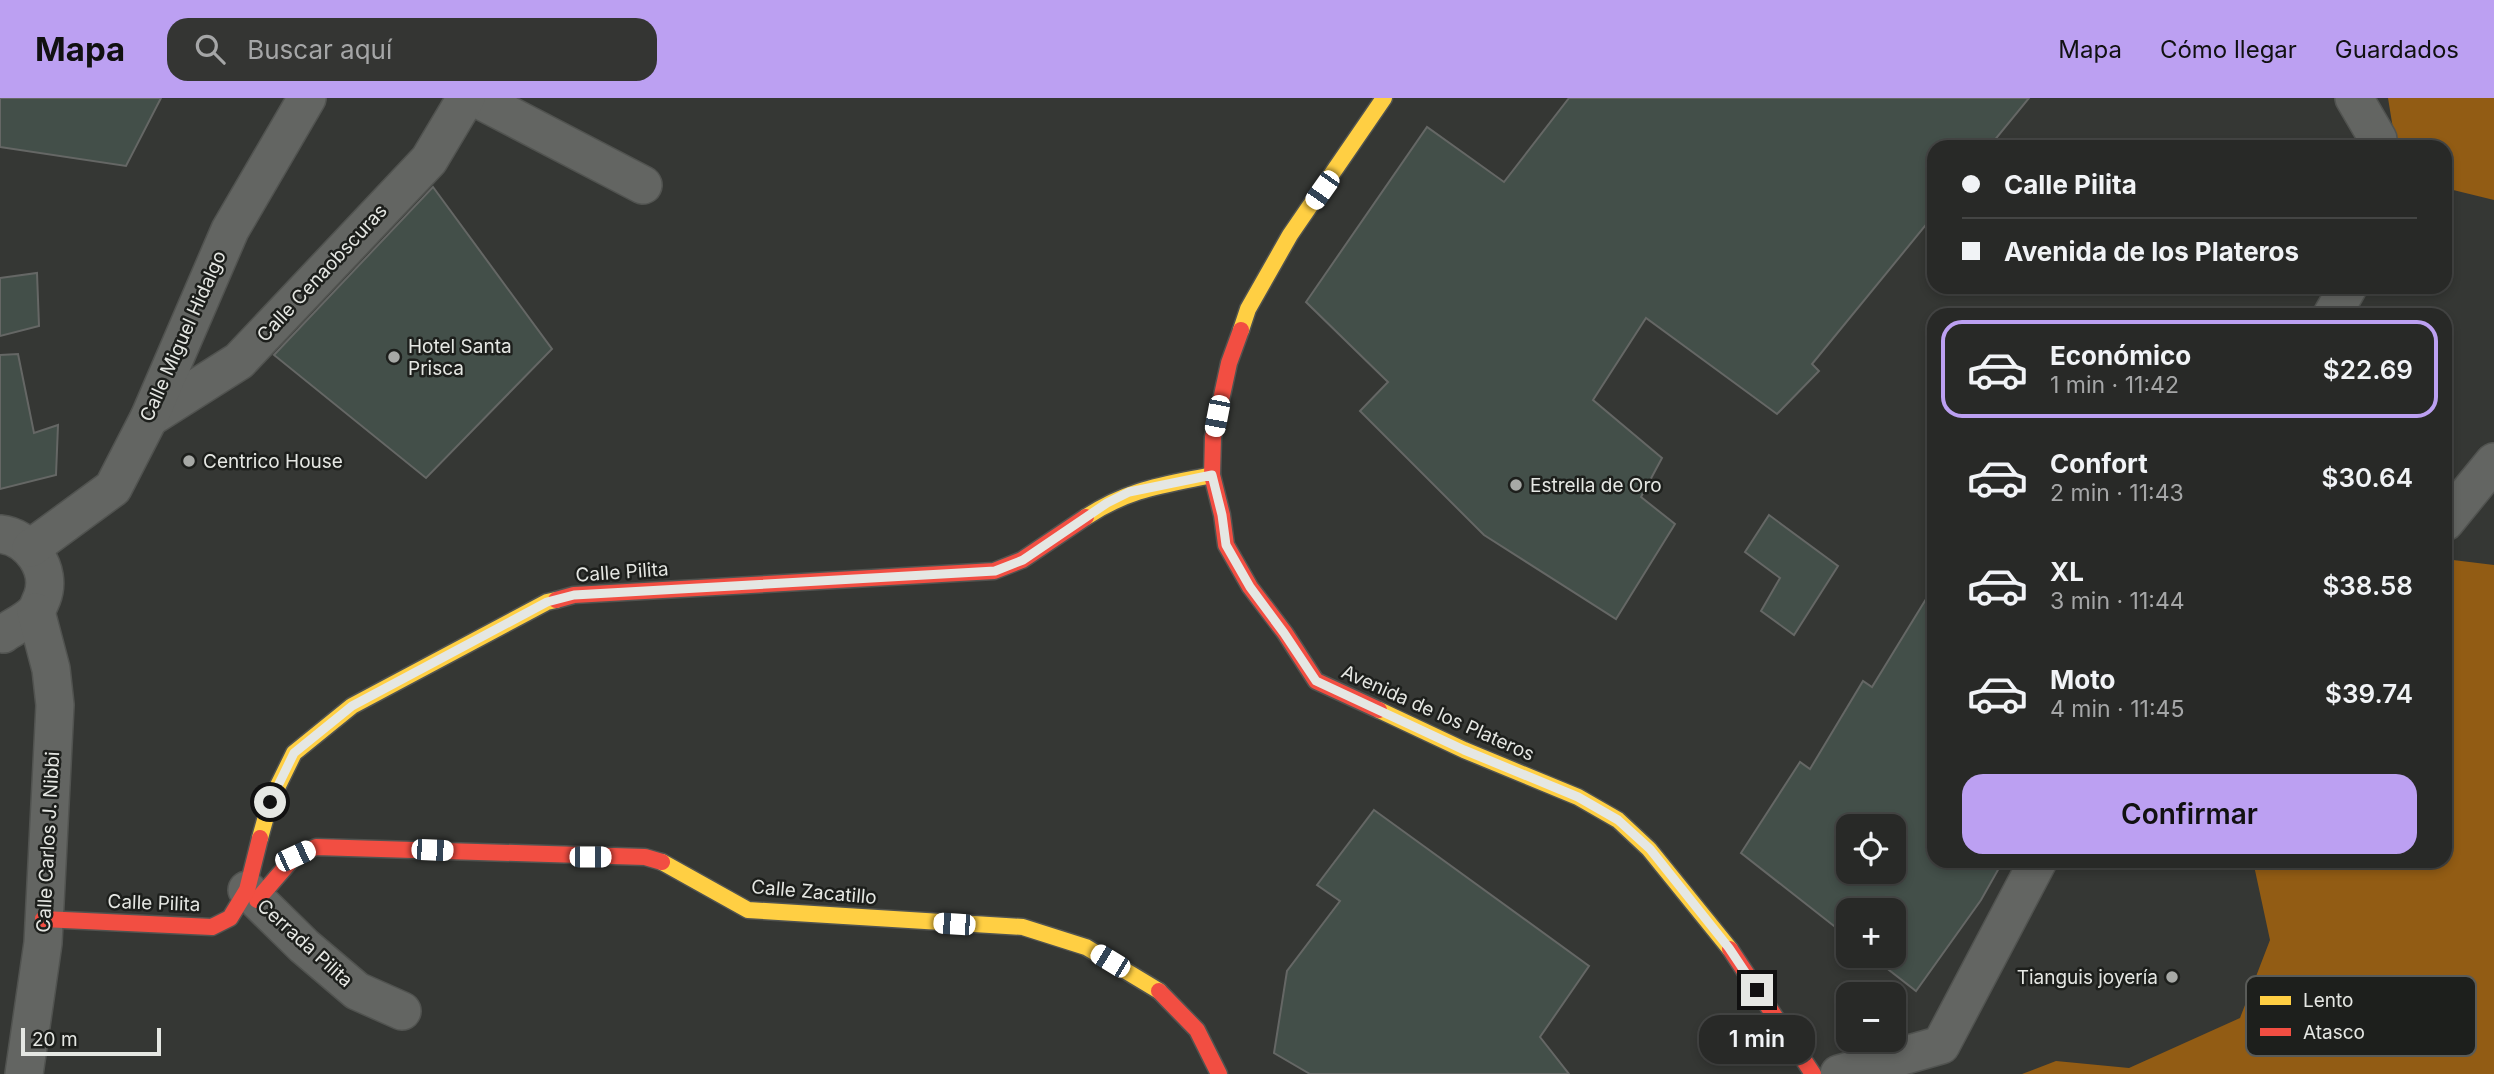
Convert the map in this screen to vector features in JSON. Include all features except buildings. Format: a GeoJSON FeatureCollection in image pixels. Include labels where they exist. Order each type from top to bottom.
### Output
{"type":"FeatureCollection","features":[{"type":"Feature","properties":{"kind":"street","name":"Calle Miguel Hidalgo"},"geometry":{"type":"LineString","coordinates":[[15,541],[113,488],[149,418],[230,230],[307,98]]}},
{"type":"Feature","properties":{"kind":"street","name":"Calle Cenaobscuras"},"geometry":{"type":"LineString","coordinates":[[149,418],[240,361],[429,160],[467,98]]}},
{"type":"Feature","properties":{"kind":"street"},"geometry":{"type":"LineString","coordinates":[[476,98],[643,185]]}},
{"type":"Feature","properties":{"kind":"street","name":"Avenida de los Plateros"},"geometry":{"type":"LineString","coordinates":[[1384,98],[1290,235],[1248,309],[1229,363],[1213,437],[1212,475],[1226,545],[1250,587],[1316,681],[1464,750],[1578,797],[1618,820],[1650,849],[1729,948],[1813,1074]]}},
{"type":"Feature","properties":{"kind":"street"},"geometry":{"type":"LineString","coordinates":[[2354,98],[2378,140]]}},
{"type":"Feature","properties":{"kind":"street"},"geometry":{"type":"LineString","coordinates":[[2452,513],[2494,462]]}},
{"type":"Feature","properties":{"kind":"street","name":"Calle Pilita"},"geometry":{"type":"LineString","coordinates":[[43,919],[212,927],[230,918],[252,895],[270,802],[294,753],[352,706],[547,602],[574,595],[995,571],[1023,560],[1107,503],[1129,492],[1212,475]]}},
{"type":"Feature","properties":{"kind":"street"},"geometry":{"type":"LineString","coordinates":[[0,633],[3,634],[36,612],[44,590],[42,568],[15,541]]}},
{"type":"Feature","properties":{"kind":"street","name":"Calle Carlos J. Nibbi"},"geometry":{"type":"LineString","coordinates":[[24,1074],[43,943],[55,705],[51,669],[36,612]]}},
{"type":"Feature","properties":{"kind":"street","name":"Calle Zacatillo"},"geometry":{"type":"LineString","coordinates":[[252,895],[295,856],[316,847],[645,857],[661,860],[730,904],[748,910],[1023,927],[1086,947],[1157,989],[1196,1030],[1219,1074]]}},
{"type":"Feature","properties":{"kind":"street"},"geometry":{"type":"LineString","coordinates":[[1839,1074],[1941,1045],[2034,868]]}},
{"type":"Feature","properties":{"kind":"street","name":"Cerrada Pilita"},"geometry":{"type":"LineString","coordinates":[[252,895],[304,946],[357,991],[402,1011]]}},
{"type":"Feature","properties":{"kind":"shaded area"},"geometry":{"type":"Polygon","coordinates":[[[2388,98],[2494,98],[2494,200],[2452,190],[2452,140],[2395,140],[2388,98]]]}},
{"type":"Feature","properties":{"kind":"shaded area"},"geometry":{"type":"Polygon","coordinates":[[[2452,560],[2494,565],[2494,1074],[2022,1074],[2056,1061],[2129,1068],[2240,1018],[2246,1002],[2246,1056],[2476,1056],[2476,976],[2256,976],[2270,940],[2255,868],[2452,868],[2452,560]]]}},
{"type":"Feature","properties":{"kind":"traffic: slow"},"geometry":{"type":"LineString","coordinates":[[1241,330],[1248,309],[1290,235],[1384,98]]}},
{"type":"Feature","properties":{"kind":"traffic: slow"},"geometry":{"type":"LineString","coordinates":[[1086,517],[1132,494],[1212,475]]}},
{"type":"Feature","properties":{"kind":"traffic: slow"},"geometry":{"type":"LineString","coordinates":[[260,838],[270,802],[294,753],[352,706],[547,602],[556,600]]}},
{"type":"Feature","properties":{"kind":"traffic: slow"},"geometry":{"type":"LineString","coordinates":[[1379,710],[1464,750],[1578,797],[1618,820],[1649,849],[1730,949]]}},
{"type":"Feature","properties":{"kind":"traffic: slow"},"geometry":{"type":"LineString","coordinates":[[662,862],[748,910],[1023,927],[1086,947],[1159,991]]}},
{"type":"Feature","properties":{"kind":"traffic: jam"},"geometry":{"type":"LineString","coordinates":[[1241,330],[1229,363],[1213,437],[1212,475],[1226,545],[1250,587],[1285,633],[1316,681],[1379,710]]}},
{"type":"Feature","properties":{"kind":"traffic: jam"},"geometry":{"type":"LineString","coordinates":[[556,600],[574,595],[994,571],[1022,560],[1086,517]]}},
{"type":"Feature","properties":{"kind":"traffic: jam"},"geometry":{"type":"LineString","coordinates":[[43,919],[212,927],[230,918],[247,890],[260,838]]}},
{"type":"Feature","properties":{"kind":"traffic: jam"},"geometry":{"type":"LineString","coordinates":[[257,900],[295,856],[316,847],[645,857],[662,862]]}},
{"type":"Feature","properties":{"kind":"traffic: jam"},"geometry":{"type":"LineString","coordinates":[[1730,949],[1813,1074]]}},
{"type":"Feature","properties":{"kind":"traffic: jam"},"geometry":{"type":"LineString","coordinates":[[1159,991],[1197,1030],[1219,1074]]}},
{"type":"Feature","properties":{"kind":"place","name":"Hotel Santa Prisca"},"geometry":{"type":"Point","coordinates":[394,357]}},
{"type":"Feature","properties":{"kind":"place","name":"Centrico House"},"geometry":{"type":"Point","coordinates":[189,461]}},
{"type":"Feature","properties":{"kind":"place","name":"Estrella de Oro"},"geometry":{"type":"Point","coordinates":[1516,485]}},
{"type":"Feature","properties":{"kind":"place","name":"Tianguis joyería"},"geometry":{"type":"Point","coordinates":[2172,977]}},
{"type":"Feature","properties":{"kind":"route"},"geometry":{"type":"LineString","coordinates":[[270,802],[294,753],[352,706],[547,602],[574,595],[995,571],[1023,560],[1107,503],[1129,492],[1212,475],[1226,545],[1250,587],[1316,681],[1464,750],[1578,797],[1618,820],[1650,849],[1729,948],[1757,990]]}}]}
